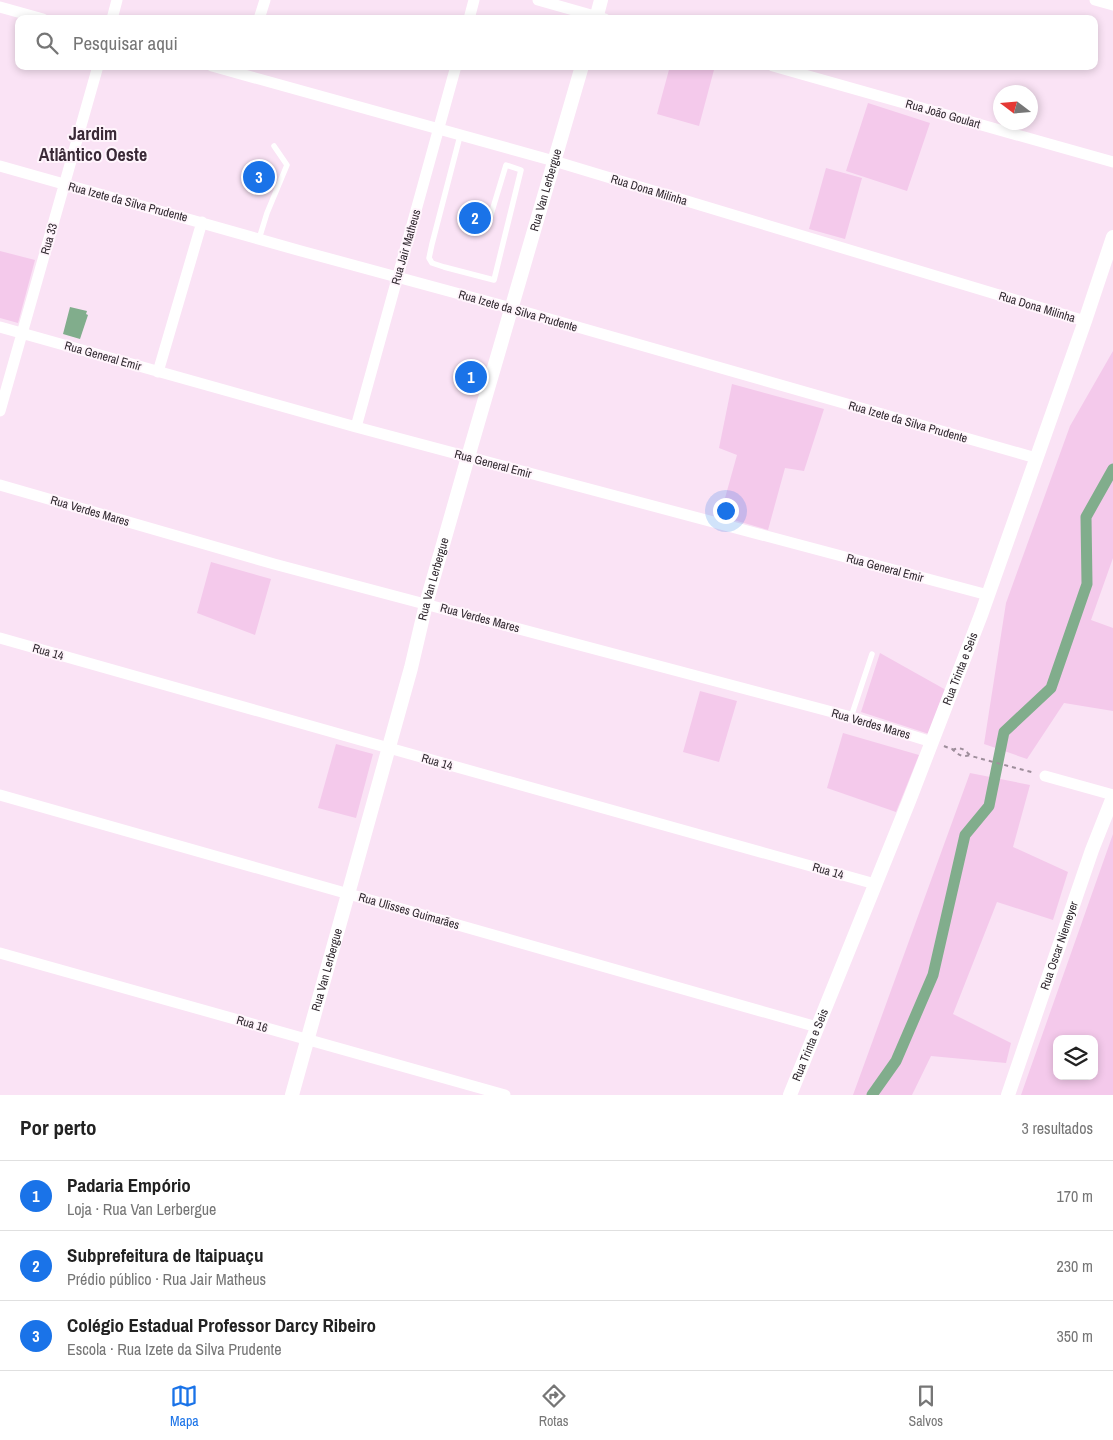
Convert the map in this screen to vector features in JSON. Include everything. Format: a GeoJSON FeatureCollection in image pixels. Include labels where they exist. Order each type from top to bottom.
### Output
{"type":"FeatureCollection","features":[{"type":"Feature","properties":{"kind":"street"},"geometry":{"type":"LineString","coordinates":[[113,15],[117,0]]}},
{"type":"Feature","properties":{"kind":"street"},"geometry":{"type":"LineString","coordinates":[[261,15],[264,0]]}},
{"type":"Feature","properties":{"kind":"street"},"geometry":{"type":"LineString","coordinates":[[470,15],[474,0]]}},
{"type":"Feature","properties":{"kind":"street"},"geometry":{"type":"LineString","coordinates":[[538,0],[589,15]]}},
{"type":"Feature","properties":{"kind":"street"},"geometry":{"type":"LineString","coordinates":[[599,15],[601,0]]}},
{"type":"Feature","properties":{"kind":"street"},"geometry":{"type":"LineString","coordinates":[[1095,0],[1113,5]]}},
{"type":"Feature","properties":{"kind":"street"},"geometry":{"type":"LineString","coordinates":[[0,7],[29,15]]}},
{"type":"Feature","properties":{"kind":"street","name":"Rua 33"},"geometry":{"type":"LineString","coordinates":[[0,411],[97,70]]}},
{"type":"Feature","properties":{"kind":"street","name":"Rua Jair Matheus"},"geometry":{"type":"LineString","coordinates":[[356,427],[455,70]]}},
{"type":"Feature","properties":{"kind":"street","name":"Rua Van Lerbergue"},"geometry":{"type":"LineString","coordinates":[[292,1095],[426,604],[581,70]]}},
{"type":"Feature","properties":{"kind":"street","name":"Rua João Goulart"},"geometry":{"type":"LineString","coordinates":[[788,70],[1113,162]]}},
{"type":"Feature","properties":{"kind":"street","name":"Rua Dona Milinha"},"geometry":{"type":"LineString","coordinates":[[246,71],[1085,322]]}},
{"type":"Feature","properties":{"kind":"street","name":"Rua Izete da Silva Prudente"},"geometry":{"type":"LineString","coordinates":[[0,166],[511,308],[1036,458]]}},
{"type":"Feature","properties":{"kind":"street"},"geometry":{"type":"LineString","coordinates":[[158,372],[202,222]]}},
{"type":"Feature","properties":{"kind":"street","name":"Rua Trinta e Seis"},"geometry":{"type":"LineString","coordinates":[[790,1095],[932,742],[988,595],[1085,322],[1113,237]]}},
{"type":"Feature","properties":{"kind":"street","name":"Rua General Emir"},"geometry":{"type":"LineString","coordinates":[[0,327],[356,427],[988,595]]}},
{"type":"Feature","properties":{"kind":"street","name":"Rua Verdes Mares"},"geometry":{"type":"LineString","coordinates":[[0,485],[274,564],[850,717],[932,742]]}},
{"type":"Feature","properties":{"kind":"street","name":"Rua 14"},"geometry":{"type":"LineString","coordinates":[[0,638],[875,884]]}},
{"type":"Feature","properties":{"kind":"street"},"geometry":{"type":"LineString","coordinates":[[1044,776],[1113,796]]}},
{"type":"Feature","properties":{"kind":"street","name":"Rua Ulisses Guimarães"},"geometry":{"type":"LineString","coordinates":[[0,795],[817,1026]]}},
{"type":"Feature","properties":{"kind":"street","name":"Rua Oscar Niemeyer"},"geometry":{"type":"LineString","coordinates":[[1008,1095],[1092,850],[1113,796]]}},
{"type":"Feature","properties":{"kind":"street","name":"Rua 16"},"geometry":{"type":"LineString","coordinates":[[0,953],[505,1095]]}},
{"type":"Feature","properties":{"kind":"lane"},"geometry":{"type":"LineString","coordinates":[[460,136],[432,244],[429,258],[432,263],[444,268],[494,280],[522,170],[506,165],[489,221]]}},
{"type":"Feature","properties":{"kind":"lane"},"geometry":{"type":"LineString","coordinates":[[259,239],[267,212],[287,165],[274,146]]}},
{"type":"Feature","properties":{"kind":"lane"},"geometry":{"type":"LineString","coordinates":[[850,717],[872,654]]}},
{"type":"Feature","properties":{"kind":"path"},"geometry":{"type":"LineString","coordinates":[[970,755],[965,757],[956,754],[952,750],[962,749],[978,758],[1044,776]]}},
{"type":"Feature","properties":{"kind":"shaded area"},"geometry":{"type":"Polygon","coordinates":[[[669,70],[714,70],[699,126],[657,114],[669,70]]]}},
{"type":"Feature","properties":{"kind":"shaded area"},"geometry":{"type":"Polygon","coordinates":[[[868,103],[930,123],[907,191],[846,171],[868,103]]]}},
{"type":"Feature","properties":{"kind":"shaded area"},"geometry":{"type":"Polygon","coordinates":[[[826,168],[862,178],[845,239],[809,229],[826,168]]]}},
{"type":"Feature","properties":{"kind":"shaded area"},"geometry":{"type":"Polygon","coordinates":[[[0,251],[35,260],[18,323],[0,318],[0,251]]]}},
{"type":"Feature","properties":{"kind":"shaded area"},"geometry":{"type":"Polygon","coordinates":[[[70,307],[87,311],[86,314],[88,315],[80,339],[63,334],[70,307]]]}},
{"type":"Feature","properties":{"kind":"shaded area"},"geometry":{"type":"Polygon","coordinates":[[[1113,351],[1113,558],[1091,620],[1113,628],[1113,711],[1064,703],[1027,759],[984,744],[1006,603],[1070,426],[1113,351]]]}},
{"type":"Feature","properties":{"kind":"shaded area"},"geometry":{"type":"Polygon","coordinates":[[[732,384],[824,409],[804,471],[785,468],[768,530],[720,516],[737,455],[719,448],[732,384]]]}},
{"type":"Feature","properties":{"kind":"shaded area"},"geometry":{"type":"Polygon","coordinates":[[[211,562],[271,579],[255,635],[197,613],[211,562]]]}},
{"type":"Feature","properties":{"kind":"shaded area"},"geometry":{"type":"Polygon","coordinates":[[[880,653],[946,690],[929,734],[861,712],[880,653]]]}},
{"type":"Feature","properties":{"kind":"shaded area"},"geometry":{"type":"Polygon","coordinates":[[[700,691],[737,701],[719,762],[683,752],[700,691]]]}},
{"type":"Feature","properties":{"kind":"shaded area"},"geometry":{"type":"Polygon","coordinates":[[[843,733],[919,755],[896,812],[827,788],[843,733]]]}},
{"type":"Feature","properties":{"kind":"shaded area"},"geometry":{"type":"Polygon","coordinates":[[[336,744],[373,754],[356,818],[318,808],[336,744]]]}},
{"type":"Feature","properties":{"kind":"shaded area"},"geometry":{"type":"Polygon","coordinates":[[[970,773],[1030,785],[1013,847],[1068,872],[1053,920],[997,902],[953,1014],[1011,1043],[1006,1063],[931,1056],[912,1095],[853,1095],[970,773]]]}},
{"type":"Feature","properties":{"kind":"shaded area"},"geometry":{"type":"Polygon","coordinates":[[[1113,834],[1113,1095],[1021,1095],[1113,834]]]}},
{"type":"Feature","properties":{"kind":"waterway"},"geometry":{"type":"LineString","coordinates":[[872,1095],[896,1061],[933,975],[965,835],[989,806],[1004,732],[1051,688],[1087,584],[1086,517],[1113,469]]}},
{"type":"Feature","properties":{"kind":"place","name":"Colégio Estadual Professor Darcy Ribeiro"},"geometry":{"type":"Point","coordinates":[259,177]}},
{"type":"Feature","properties":{"kind":"place","name":"Subprefeitura de Itaipuaçu"},"geometry":{"type":"Point","coordinates":[475,218]}},
{"type":"Feature","properties":{"kind":"place","name":"Padaria Empório"},"geometry":{"type":"Point","coordinates":[471,377]}},
{"type":"Feature","properties":{"kind":"district","name":"Jardim Atlântico Oeste"},"geometry":{"type":"Point","coordinates":[93,143]}}]}
